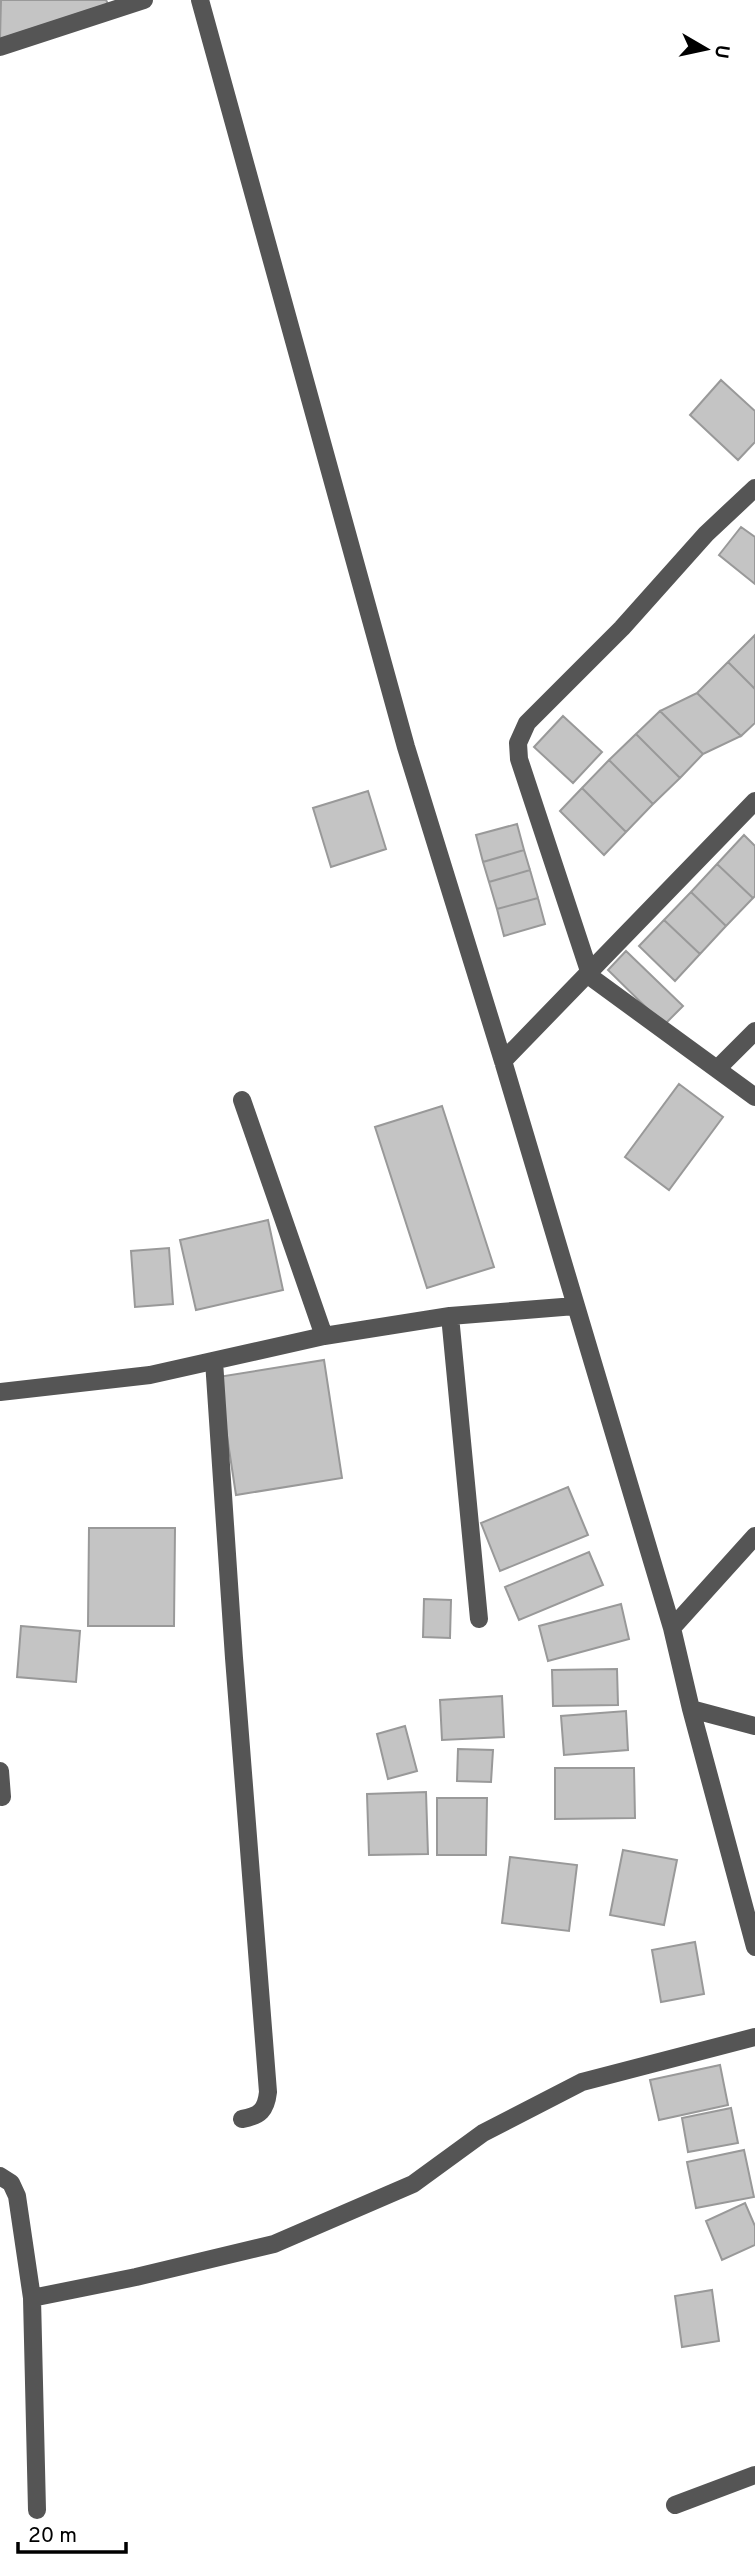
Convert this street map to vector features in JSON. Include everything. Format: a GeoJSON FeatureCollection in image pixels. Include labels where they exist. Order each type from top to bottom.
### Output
{"type":"FeatureCollection","features":[{"type":"Feature","properties":{"kind":"street"},"geometry":{"type":"LineString","coordinates":[[0,47],[144,0]]}},
{"type":"Feature","properties":{"kind":"street"},"geometry":{"type":"LineString","coordinates":[[200,0],[406,747],[503,1060],[672,1628],[755,1947]]}},
{"type":"Feature","properties":{"kind":"street"},"geometry":{"type":"LineString","coordinates":[[755,488],[706,534],[622,628],[527,723],[518,743],[519,759],[588,973],[755,1097]]}},
{"type":"Feature","properties":{"kind":"street"},"geometry":{"type":"LineString","coordinates":[[503,1060],[755,801]]}},
{"type":"Feature","properties":{"kind":"street"},"geometry":{"type":"LineString","coordinates":[[717,1069],[755,1031]]}},
{"type":"Feature","properties":{"kind":"street"},"geometry":{"type":"LineString","coordinates":[[242,1100],[324,1336]]}},
{"type":"Feature","properties":{"kind":"street"},"geometry":{"type":"LineString","coordinates":[[0,1392],[150,1375],[324,1336],[450,1316],[575,1306]]}},
{"type":"Feature","properties":{"kind":"street"},"geometry":{"type":"LineString","coordinates":[[450,1316],[479,1619]]}},
{"type":"Feature","properties":{"kind":"street"},"geometry":{"type":"LineString","coordinates":[[215,1361],[234,1658],[268,2092],[262,2112],[242,2119]]}},
{"type":"Feature","properties":{"kind":"street"},"geometry":{"type":"LineString","coordinates":[[672,1628],[755,1535]]}},
{"type":"Feature","properties":{"kind":"street"},"geometry":{"type":"LineString","coordinates":[[691,1709],[755,1726]]}},
{"type":"Feature","properties":{"kind":"street"},"geometry":{"type":"LineString","coordinates":[[0,1772],[2,1797]]}},
{"type":"Feature","properties":{"kind":"street"},"geometry":{"type":"LineString","coordinates":[[32,2298],[136,2277],[274,2244],[413,2184],[483,2133],[582,2082],[755,2037]]}},
{"type":"Feature","properties":{"kind":"street"},"geometry":{"type":"LineString","coordinates":[[0,2176],[11,2183],[17,2196],[32,2298],[37,2510]]}},
{"type":"Feature","properties":{"kind":"street"},"geometry":{"type":"LineString","coordinates":[[675,2505],[755,2475]]}},
{"type":"Feature","properties":{"kind":"building"},"geometry":{"type":"Polygon","coordinates":[[[1,0],[106,0],[108,4],[0,39],[1,0]]]}},
{"type":"Feature","properties":{"kind":"building"},"geometry":{"type":"Polygon","coordinates":[[[721,380],[755,411],[755,442],[738,460],[690,415],[721,380]]]}},
{"type":"Feature","properties":{"kind":"building"},"geometry":{"type":"Polygon","coordinates":[[[741,527],[755,537],[755,584],[719,555],[741,527]]]}},
{"type":"Feature","properties":{"kind":"building"},"geometry":{"type":"Polygon","coordinates":[[[755,635],[755,689],[728,662],[755,635]]]}},
{"type":"Feature","properties":{"kind":"building"},"geometry":{"type":"Polygon","coordinates":[[[728,662],[755,689],[755,723],[741,736],[697,693],[728,662]]]}},
{"type":"Feature","properties":{"kind":"building"},"geometry":{"type":"Polygon","coordinates":[[[697,693],[741,736],[703,754],[660,711],[697,693]]]}},
{"type":"Feature","properties":{"kind":"building"},"geometry":{"type":"Polygon","coordinates":[[[660,711],[703,754],[680,778],[636,734],[660,711]]]}},
{"type":"Feature","properties":{"kind":"building"},"geometry":{"type":"Polygon","coordinates":[[[563,716],[602,752],[573,783],[534,747],[563,716]]]}},
{"type":"Feature","properties":{"kind":"building"},"geometry":{"type":"Polygon","coordinates":[[[636,734],[680,778],[653,804],[609,760],[636,734]]]}},
{"type":"Feature","properties":{"kind":"building"},"geometry":{"type":"Polygon","coordinates":[[[609,760],[653,804],[626,832],[582,788],[609,760]]]}},
{"type":"Feature","properties":{"kind":"building"},"geometry":{"type":"Polygon","coordinates":[[[582,788],[626,832],[604,855],[560,811],[582,788]]]}},
{"type":"Feature","properties":{"kind":"building"},"geometry":{"type":"Polygon","coordinates":[[[368,791],[386,849],[331,867],[313,808],[368,791]]]}},
{"type":"Feature","properties":{"kind":"building"},"geometry":{"type":"Polygon","coordinates":[[[517,824],[524,850],[483,862],[476,835],[517,824]]]}},
{"type":"Feature","properties":{"kind":"building"},"geometry":{"type":"Polygon","coordinates":[[[744,835],[755,846],[753,898],[717,864],[744,835]]]}},
{"type":"Feature","properties":{"kind":"building"},"geometry":{"type":"Polygon","coordinates":[[[524,850],[530,870],[489,882],[483,862],[524,850]]]}},
{"type":"Feature","properties":{"kind":"building"},"geometry":{"type":"Polygon","coordinates":[[[717,864],[753,898],[726,926],[691,892],[717,864]]]}},
{"type":"Feature","properties":{"kind":"building"},"geometry":{"type":"Polygon","coordinates":[[[530,870],[538,898],[497,909],[489,882],[530,870]]]}},
{"type":"Feature","properties":{"kind":"building"},"geometry":{"type":"Polygon","coordinates":[[[691,892],[726,926],[700,954],[664,920],[691,892]]]}},
{"type":"Feature","properties":{"kind":"building"},"geometry":{"type":"Polygon","coordinates":[[[538,898],[545,924],[504,936],[497,909],[538,898]]]}},
{"type":"Feature","properties":{"kind":"building"},"geometry":{"type":"Polygon","coordinates":[[[664,920],[700,954],[675,981],[639,946],[664,920]]]}},
{"type":"Feature","properties":{"kind":"building"},"geometry":{"type":"Polygon","coordinates":[[[626,951],[683,1006],[664,1025],[608,970],[626,951]]]}},
{"type":"Feature","properties":{"kind":"building"},"geometry":{"type":"Polygon","coordinates":[[[679,1084],[723,1117],[669,1190],[625,1157],[679,1084]]]}},
{"type":"Feature","properties":{"kind":"building"},"geometry":{"type":"Polygon","coordinates":[[[442,1106],[494,1267],[427,1288],[375,1127],[442,1106]]]}},
{"type":"Feature","properties":{"kind":"building"},"geometry":{"type":"Polygon","coordinates":[[[268,1220],[283,1290],[196,1310],[180,1240],[268,1220]]]}},
{"type":"Feature","properties":{"kind":"building"},"geometry":{"type":"Polygon","coordinates":[[[169,1248],[173,1304],[135,1307],[131,1251],[169,1248]]]}},
{"type":"Feature","properties":{"kind":"building"},"geometry":{"type":"Polygon","coordinates":[[[324,1360],[342,1478],[236,1495],[218,1377],[324,1360]]]}},
{"type":"Feature","properties":{"kind":"building"},"geometry":{"type":"Polygon","coordinates":[[[568,1487],[588,1535],[500,1571],[481,1523],[568,1487]]]}},
{"type":"Feature","properties":{"kind":"building"},"geometry":{"type":"Polygon","coordinates":[[[89,1528],[175,1528],[174,1626],[88,1626],[89,1528]]]}},
{"type":"Feature","properties":{"kind":"building"},"geometry":{"type":"Polygon","coordinates":[[[589,1552],[603,1585],[519,1620],[505,1587],[589,1552]]]}},
{"type":"Feature","properties":{"kind":"building"},"geometry":{"type":"Polygon","coordinates":[[[424,1599],[451,1600],[450,1638],[423,1637],[424,1599]]]}},
{"type":"Feature","properties":{"kind":"building"},"geometry":{"type":"Polygon","coordinates":[[[621,1604],[629,1639],[548,1661],[539,1626],[621,1604]]]}},
{"type":"Feature","properties":{"kind":"building"},"geometry":{"type":"Polygon","coordinates":[[[21,1626],[80,1631],[76,1682],[17,1677],[21,1626]]]}},
{"type":"Feature","properties":{"kind":"building"},"geometry":{"type":"Polygon","coordinates":[[[617,1669],[618,1705],[553,1706],[552,1670],[617,1669]]]}},
{"type":"Feature","properties":{"kind":"building"},"geometry":{"type":"Polygon","coordinates":[[[502,1696],[504,1737],[442,1740],[440,1700],[502,1696]]]}},
{"type":"Feature","properties":{"kind":"building"},"geometry":{"type":"Polygon","coordinates":[[[626,1711],[628,1750],[564,1755],[561,1716],[626,1711]]]}},
{"type":"Feature","properties":{"kind":"building"},"geometry":{"type":"Polygon","coordinates":[[[405,1726],[417,1771],[388,1779],[377,1734],[405,1726]]]}},
{"type":"Feature","properties":{"kind":"building"},"geometry":{"type":"Polygon","coordinates":[[[458,1749],[493,1750],[491,1782],[457,1781],[458,1749]]]}},
{"type":"Feature","properties":{"kind":"building"},"geometry":{"type":"Polygon","coordinates":[[[555,1768],[634,1768],[635,1818],[555,1819],[555,1768]]]}},
{"type":"Feature","properties":{"kind":"building"},"geometry":{"type":"Polygon","coordinates":[[[426,1792],[428,1854],[369,1855],[367,1794],[426,1792]]]}},
{"type":"Feature","properties":{"kind":"building"},"geometry":{"type":"Polygon","coordinates":[[[437,1798],[487,1798],[486,1855],[437,1855],[437,1798]]]}},
{"type":"Feature","properties":{"kind":"building"},"geometry":{"type":"Polygon","coordinates":[[[623,1850],[677,1860],[664,1925],[610,1915],[623,1850]]]}},
{"type":"Feature","properties":{"kind":"building"},"geometry":{"type":"Polygon","coordinates":[[[510,1857],[577,1865],[569,1931],[502,1923],[510,1857]]]}},
{"type":"Feature","properties":{"kind":"building"},"geometry":{"type":"Polygon","coordinates":[[[695,1942],[704,1994],[661,2002],[652,1950],[695,1942]]]}},
{"type":"Feature","properties":{"kind":"building"},"geometry":{"type":"Polygon","coordinates":[[[720,2065],[728,2105],[659,2120],[650,2080],[720,2065]]]}},
{"type":"Feature","properties":{"kind":"building"},"geometry":{"type":"Polygon","coordinates":[[[731,2108],[738,2143],[688,2152],[682,2118],[731,2108]]]}},
{"type":"Feature","properties":{"kind":"building"},"geometry":{"type":"Polygon","coordinates":[[[744,2150],[754,2197],[696,2208],[687,2162],[744,2150]]]}},
{"type":"Feature","properties":{"kind":"building"},"geometry":{"type":"Polygon","coordinates":[[[745,2203],[755,2226],[755,2245],[722,2260],[706,2221],[745,2203]]]}},
{"type":"Feature","properties":{"kind":"building"},"geometry":{"type":"Polygon","coordinates":[[[712,2290],[719,2341],[682,2347],[675,2296],[712,2290]]]}}]}
